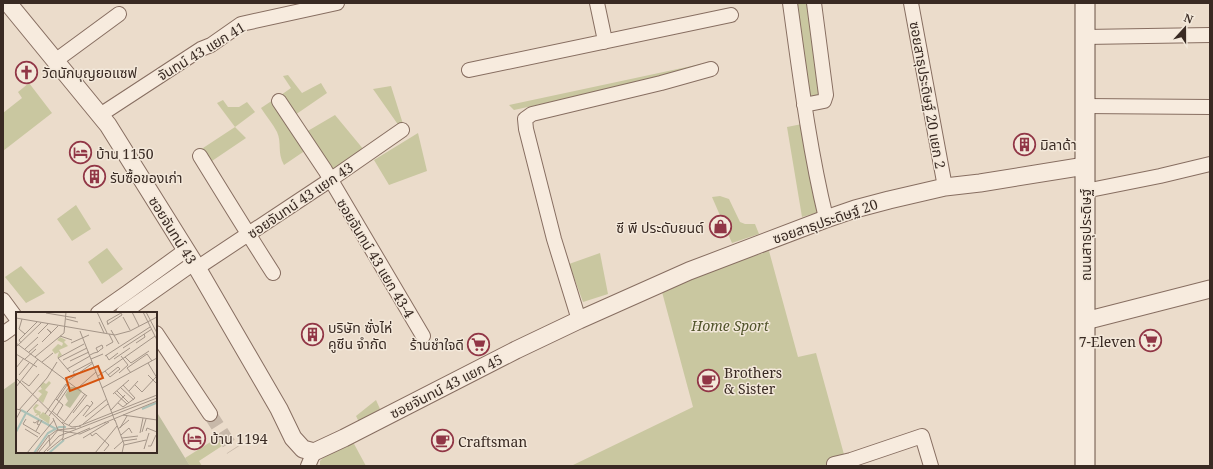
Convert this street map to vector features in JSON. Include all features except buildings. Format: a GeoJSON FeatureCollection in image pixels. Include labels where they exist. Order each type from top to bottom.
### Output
{"type":"FeatureCollection","features":[{"type":"Feature","properties":{"kind":"main road","name":"ถนนสาธุประดิษฐ์"},"geometry":{"type":"LineString","coordinates":[[1085,3],[1085,466]]}},
{"type":"Feature","properties":{"kind":"street","name":"ซอยจันทน์ 43"},"geometry":{"type":"LineString","coordinates":[[8,3],[112,131],[192,260],[278,409],[293,438],[311,459]]}},
{"type":"Feature","properties":{"kind":"street","name":"จันทน์ 43 แยก 41"},"geometry":{"type":"LineString","coordinates":[[100,115],[201,49],[211,45],[241,24],[336,3]]}},
{"type":"Feature","properties":{"kind":"street"},"geometry":{"type":"LineString","coordinates":[[597,3],[604,42]]}},
{"type":"Feature","properties":{"kind":"street"},"geometry":{"type":"LineString","coordinates":[[790,3],[804,106],[826,218]]}},
{"type":"Feature","properties":{"kind":"street"},"geometry":{"type":"LineString","coordinates":[[804,106],[824,101],[826,95],[814,3]]}},
{"type":"Feature","properties":{"kind":"street","name":"ซอยสาธุประดิษฐ์ 20 แยก 2"},"geometry":{"type":"LineString","coordinates":[[911,3],[945,187]]}},
{"type":"Feature","properties":{"kind":"street"},"geometry":{"type":"LineString","coordinates":[[55,61],[119,14]]}},
{"type":"Feature","properties":{"kind":"street"},"geometry":{"type":"LineString","coordinates":[[469,70],[731,16]]}},
{"type":"Feature","properties":{"kind":"street"},"geometry":{"type":"LineString","coordinates":[[1085,37],[1210,36]]}},
{"type":"Feature","properties":{"kind":"street"},"geometry":{"type":"LineString","coordinates":[[579,320],[554,239],[526,129],[525,119],[532,114],[661,83],[711,69]]}},
{"type":"Feature","properties":{"kind":"street","name":"ซอยจันทน์ 43 แยก 43-4"},"geometry":{"type":"LineString","coordinates":[[279,101],[325,170],[423,336]]}},
{"type":"Feature","properties":{"kind":"street"},"geometry":{"type":"LineString","coordinates":[[1085,106],[1210,107]]}},
{"type":"Feature","properties":{"kind":"street","name":"ซอยจันทน์ 43 แยก 43"},"geometry":{"type":"LineString","coordinates":[[136,303],[192,260],[248,235],[402,130]]}},
{"type":"Feature","properties":{"kind":"street"},"geometry":{"type":"LineString","coordinates":[[200,156],[273,273]]}},
{"type":"Feature","properties":{"kind":"street"},"geometry":{"type":"LineString","coordinates":[[1085,191],[1210,164]]}},
{"type":"Feature","properties":{"kind":"street","name":"ซอยสาธุประดิษฐ์ 20"},"geometry":{"type":"LineString","coordinates":[[579,320],[689,271],[826,218],[889,200],[945,187],[980,183],[1085,166]]}},
{"type":"Feature","properties":{"kind":"street"},"geometry":{"type":"LineString","coordinates":[[1084,321],[1210,289]]}},
{"type":"Feature","properties":{"kind":"street"},"geometry":{"type":"LineString","coordinates":[[3,300],[16,318]]}},
{"type":"Feature","properties":{"kind":"street"},"geometry":{"type":"LineString","coordinates":[[102,312],[136,303]]}},
{"type":"Feature","properties":{"kind":"street"},"geometry":{"type":"LineString","coordinates":[[124,312],[136,303]]}},
{"type":"Feature","properties":{"kind":"street","name":"ซอยจันทน์ 43 แยก 45"},"geometry":{"type":"LineString","coordinates":[[311,459],[344,438],[516,350],[579,320]]}},
{"type":"Feature","properties":{"kind":"street"},"geometry":{"type":"LineString","coordinates":[[3,334],[16,325]]}},
{"type":"Feature","properties":{"kind":"street"},"geometry":{"type":"LineString","coordinates":[[157,334],[210,414]]}},
{"type":"Feature","properties":{"kind":"street"},"geometry":{"type":"LineString","coordinates":[[834,464],[851,460],[922,436],[931,466]]}},
{"type":"Feature","properties":{"kind":"green space"},"geometry":{"type":"Polygon","coordinates":[[[796,3],[809,3],[820,93],[817,99],[811,99],[809,95],[796,3]]]}},
{"type":"Feature","properties":{"kind":"green space"},"geometry":{"type":"Polygon","coordinates":[[[701,64],[696,69],[664,77],[514,110],[509,105],[701,64]]]}},
{"type":"Feature","properties":{"kind":"green space"},"geometry":{"type":"Polygon","coordinates":[[[288,75],[302,93],[321,83],[327,93],[295,115],[281,95],[291,88],[283,76],[288,75]]]}},
{"type":"Feature","properties":{"kind":"green space"},"geometry":{"type":"Polygon","coordinates":[[[29,83],[52,113],[3,151],[3,113],[22,98],[18,92],[29,83]]]}},
{"type":"Feature","properties":{"kind":"green space"},"geometry":{"type":"Polygon","coordinates":[[[391,86],[403,124],[399,126],[373,89],[391,86]]]}},
{"type":"Feature","properties":{"kind":"green space"},"geometry":{"type":"Polygon","coordinates":[[[223,100],[228,107],[239,107],[247,102],[255,112],[235,127],[217,103],[223,100]]]}},
{"type":"Feature","properties":{"kind":"green space"},"geometry":{"type":"Polygon","coordinates":[[[273,100],[306,150],[284,165],[277,132],[261,108],[273,100]]]}},
{"type":"Feature","properties":{"kind":"green space"},"geometry":{"type":"Polygon","coordinates":[[[335,115],[364,150],[333,172],[306,132],[335,115]]]}},
{"type":"Feature","properties":{"kind":"green space"},"geometry":{"type":"Polygon","coordinates":[[[802,124],[819,212],[802,217],[787,127],[802,124]]]}},
{"type":"Feature","properties":{"kind":"green space"},"geometry":{"type":"Polygon","coordinates":[[[235,127],[246,138],[209,163],[200,150],[235,127]]]}},
{"type":"Feature","properties":{"kind":"green space"},"geometry":{"type":"Polygon","coordinates":[[[418,133],[427,171],[389,185],[374,160],[418,133]]]}},
{"type":"Feature","properties":{"kind":"green space"},"geometry":{"type":"Polygon","coordinates":[[[720,196],[729,199],[740,222],[745,224],[755,224],[759,234],[732,243],[712,197],[720,196]]]}},
{"type":"Feature","properties":{"kind":"green space"},"geometry":{"type":"Polygon","coordinates":[[[76,205],[91,229],[72,241],[57,219],[76,205]]]}},
{"type":"Feature","properties":{"kind":"green space"},"geometry":{"type":"Polygon","coordinates":[[[107,248],[123,269],[102,284],[88,262],[107,248]]]}},
{"type":"Feature","properties":{"kind":"green space","name":"Home Sport"},"geometry":{"type":"Polygon","coordinates":[[[769,251],[798,357],[816,353],[845,458],[834,464],[821,466],[571,466],[693,407],[662,292],[721,267],[769,251]]]}},
{"type":"Feature","properties":{"kind":"green space"},"geometry":{"type":"Polygon","coordinates":[[[600,253],[608,294],[583,302],[569,264],[600,253]]]}},
{"type":"Feature","properties":{"kind":"green space"},"geometry":{"type":"Polygon","coordinates":[[[21,266],[45,293],[26,303],[5,277],[21,266]]]}},
{"type":"Feature","properties":{"kind":"green space"},"geometry":{"type":"Polygon","coordinates":[[[376,400],[380,409],[359,422],[356,416],[376,400]]]}},
{"type":"Feature","properties":{"kind":"green space"},"geometry":{"type":"Polygon","coordinates":[[[220,436],[225,444],[199,461],[202,466],[190,466],[185,458],[220,436]]]}},
{"type":"Feature","properties":{"kind":"green space"},"geometry":{"type":"Polygon","coordinates":[[[353,442],[366,466],[320,466],[320,461],[323,458],[353,442]]]}},
{"type":"Feature","properties":{"kind":"shaded area"},"geometry":{"type":"Polygon","coordinates":[[[16,381],[16,453],[157,453],[158,414],[190,466],[3,466],[3,390],[16,381]]]}},
{"type":"Feature","properties":{"kind":"tunnel"},"geometry":{"type":"LineString","coordinates":[[210,414],[233,450]]}},
{"type":"Feature","properties":{"kind":"place","name":"วัดนักบุญยอแซฟ"},"geometry":{"type":"Point","coordinates":[26,72]}},
{"type":"Feature","properties":{"kind":"place","name":"มิลาด้า"},"geometry":{"type":"Point","coordinates":[1024,144]}},
{"type":"Feature","properties":{"kind":"place","name":"บ้าน 1150"},"geometry":{"type":"Point","coordinates":[80,153]}},
{"type":"Feature","properties":{"kind":"place","name":"รับซื้อของเก่า"},"geometry":{"type":"Point","coordinates":[94,177]}},
{"type":"Feature","properties":{"kind":"place","name":"ซี พี ประดับยนต์"},"geometry":{"type":"Point","coordinates":[720,227]}},
{"type":"Feature","properties":{"kind":"place","name":"บริษัท ซั่งไห่ คูซีน จำกัด"},"geometry":{"type":"Point","coordinates":[313,335]}},
{"type":"Feature","properties":{"kind":"place","name":"7-Eleven"},"geometry":{"type":"Point","coordinates":[1151,341]}},
{"type":"Feature","properties":{"kind":"place","name":"ร้านชำใจดี"},"geometry":{"type":"Point","coordinates":[479,344]}},
{"type":"Feature","properties":{"kind":"place","name":"Brothers & Sister"},"geometry":{"type":"Point","coordinates":[708,380]}},
{"type":"Feature","properties":{"kind":"place","name":"บ้าน 1194"},"geometry":{"type":"Point","coordinates":[195,438]}},
{"type":"Feature","properties":{"kind":"place","name":"Craftsman"},"geometry":{"type":"Point","coordinates":[442,441]}}]}
